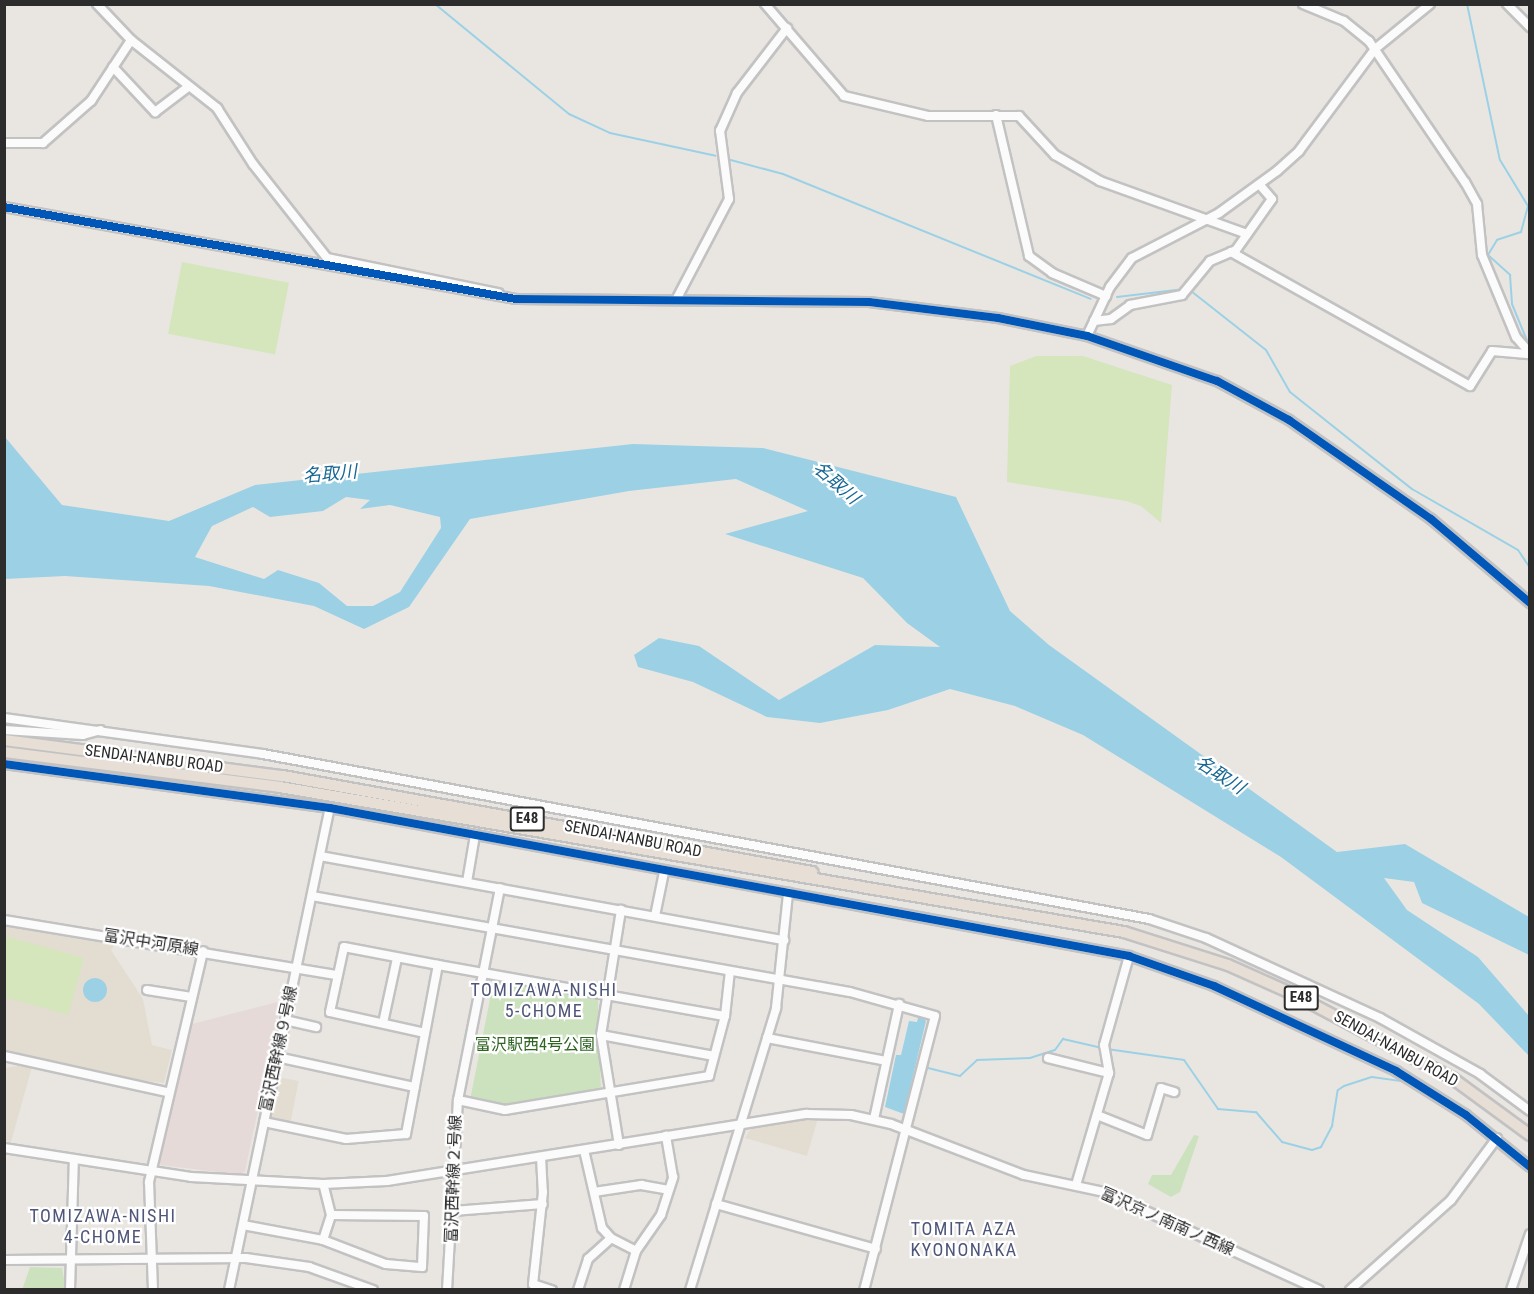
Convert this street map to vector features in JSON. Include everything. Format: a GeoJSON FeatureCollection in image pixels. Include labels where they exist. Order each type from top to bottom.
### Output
{"type":"FeatureCollection","features":[{"type":"Feature","properties":{"kind":"highway","name":"SENDAI-NANBU ROAD"},"geometry":{"type":"LineString","coordinates":[[4,740],[283,776],[1047,917],[1179,948],[1286,991],[1452,1078],[1530,1136]]}},
{"type":"Feature","properties":{"kind":"highway","name":"SENDAI-NANBU ROAD"},"geometry":{"type":"LineString","coordinates":[[4,752],[280,787],[1047,917]]}},
{"type":"Feature","properties":{"kind":"street"},"geometry":{"type":"LineString","coordinates":[[97,4],[131,40],[225,118],[253,164],[327,258],[516,298]]}},
{"type":"Feature","properties":{"kind":"street"},"geometry":{"type":"LineString","coordinates":[[765,4],[788,28],[819,73],[844,96],[928,116],[996,115],[1025,119],[1055,155],[1100,181],[1209,218],[1247,234]]}},
{"type":"Feature","properties":{"kind":"street"},"geometry":{"type":"LineString","coordinates":[[1303,4],[1344,21],[1375,49],[1477,204],[1482,255],[1516,337],[1530,354]]}},
{"type":"Feature","properties":{"kind":"street"},"geometry":{"type":"LineString","coordinates":[[1087,336],[1106,296],[1132,258],[1209,218],[1260,185],[1299,152],[1375,49],[1430,4]]}},
{"type":"Feature","properties":{"kind":"street"},"geometry":{"type":"LineString","coordinates":[[1507,4],[1530,27]]}},
{"type":"Feature","properties":{"kind":"street"},"geometry":{"type":"LineString","coordinates":[[676,300],[729,199],[720,131],[737,93],[788,28]]}},
{"type":"Feature","properties":{"kind":"street"},"geometry":{"type":"LineString","coordinates":[[4,143],[42,143],[91,101],[131,40]]}},
{"type":"Feature","properties":{"kind":"street"},"geometry":{"type":"LineString","coordinates":[[113,67],[155,112],[188,87]]}},
{"type":"Feature","properties":{"kind":"street"},"geometry":{"type":"LineString","coordinates":[[996,115],[1029,256],[1052,273],[1106,296]]}},
{"type":"Feature","properties":{"kind":"street"},"geometry":{"type":"LineString","coordinates":[[1094,321],[1110,319],[1130,304],[1182,295],[1210,261],[1231,252],[1272,199],[1260,185]]}},
{"type":"Feature","properties":{"kind":"street"},"geometry":{"type":"LineString","coordinates":[[4,207],[516,298],[869,302],[998,318],[1087,336],[1217,381],[1289,420],[1431,519],[1530,603]]}},
{"type":"Feature","properties":{"kind":"street"},"geometry":{"type":"LineString","coordinates":[[1231,252],[1470,386],[1492,351],[1530,354]]}},
{"type":"Feature","properties":{"kind":"street"},"geometry":{"type":"LineString","coordinates":[[4,718],[280,757],[1149,919],[1216,942],[1380,1018],[1480,1074],[1530,1111]]}},
{"type":"Feature","properties":{"kind":"street"},"geometry":{"type":"LineString","coordinates":[[4,730],[83,735],[100,730]]}},
{"type":"Feature","properties":{"kind":"street"},"geometry":{"type":"LineString","coordinates":[[4,764],[330,808],[664,872],[1129,956],[1214,986],[1396,1071],[1497,1138],[1530,1167]]}},
{"type":"Feature","properties":{"kind":"street","name":"富沢西幹線９号線"},"geometry":{"type":"LineString","coordinates":[[228,1290],[330,808]]}},
{"type":"Feature","properties":{"kind":"street"},"geometry":{"type":"LineString","coordinates":[[467,882],[475,835]]}},
{"type":"Feature","properties":{"kind":"street"},"geometry":{"type":"LineString","coordinates":[[320,856],[784,940]]}},
{"type":"Feature","properties":{"kind":"street"},"geometry":{"type":"LineString","coordinates":[[655,916],[664,872]]}},
{"type":"Feature","properties":{"kind":"street","name":"富沢西幹線２号線"},"geometry":{"type":"LineString","coordinates":[[447,1290],[453,1211],[452,1172],[458,1100],[500,888]]}},
{"type":"Feature","properties":{"kind":"street"},"geometry":{"type":"LineString","coordinates":[[690,1290],[767,1038],[779,980],[788,893]]}},
{"type":"Feature","properties":{"kind":"street"},"geometry":{"type":"LineString","coordinates":[[312,896],[779,980],[899,1004],[935,1016],[910,1131],[864,1290]]}},
{"type":"Feature","properties":{"kind":"street"},"geometry":{"type":"LineString","coordinates":[[619,1145],[601,1035],[621,910]]}},
{"type":"Feature","properties":{"kind":"street","name":"富沢中河原線"},"geometry":{"type":"LineString","coordinates":[[4,920],[338,975]]}},
{"type":"Feature","properties":{"kind":"street"},"geometry":{"type":"LineString","coordinates":[[425,1033],[330,1012],[344,948],[725,1016]]}},
{"type":"Feature","properties":{"kind":"street"},"geometry":{"type":"LineString","coordinates":[[153,1290],[151,1171],[166,1092],[203,951]]}},
{"type":"Feature","properties":{"kind":"street"},"geometry":{"type":"LineString","coordinates":[[1076,1185],[1109,1073],[1103,1054],[1108,1019],[1129,956]]}},
{"type":"Feature","properties":{"kind":"street"},"geometry":{"type":"LineString","coordinates":[[383,1023],[397,958]]}},
{"type":"Feature","properties":{"kind":"street"},"geometry":{"type":"LineString","coordinates":[[264,1122],[346,1139],[405,1134],[438,965]]}},
{"type":"Feature","properties":{"kind":"street"},"geometry":{"type":"LineString","coordinates":[[458,1100],[505,1110],[708,1076],[725,1016],[730,971]]}},
{"type":"Feature","properties":{"kind":"street"},"geometry":{"type":"LineString","coordinates":[[147,990],[191,997]]}},
{"type":"Feature","properties":{"kind":"street"},"geometry":{"type":"LineString","coordinates":[[874,1119],[899,1004]]}},
{"type":"Feature","properties":{"kind":"street"},"geometry":{"type":"LineString","coordinates":[[285,1020],[316,1027]]}},
{"type":"Feature","properties":{"kind":"street"},"geometry":{"type":"LineString","coordinates":[[601,1035],[714,1056]]}},
{"type":"Feature","properties":{"kind":"street"},"geometry":{"type":"LineString","coordinates":[[767,1038],[886,1061]]}},
{"type":"Feature","properties":{"kind":"street"},"geometry":{"type":"LineString","coordinates":[[4,1056],[166,1092]]}},
{"type":"Feature","properties":{"kind":"street"},"geometry":{"type":"LineString","coordinates":[[277,1057],[415,1086]]}},
{"type":"Feature","properties":{"kind":"street"},"geometry":{"type":"LineString","coordinates":[[1048,1058],[1109,1073]]}},
{"type":"Feature","properties":{"kind":"street"},"geometry":{"type":"LineString","coordinates":[[1097,1115],[1147,1135],[1161,1088],[1174,1092]]}},
{"type":"Feature","properties":{"kind":"street","name":"富沢京ノ南南ノ西線"},"geometry":{"type":"LineString","coordinates":[[4,1148],[151,1171],[251,1183],[323,1184],[452,1172],[807,1114],[874,1119],[1024,1175],[1076,1185],[1146,1210],[1319,1290]]}},
{"type":"Feature","properties":{"kind":"street"},"geometry":{"type":"LineString","coordinates":[[624,1290],[636,1251],[661,1215],[673,1178],[666,1136]]}},
{"type":"Feature","properties":{"kind":"street"},"geometry":{"type":"LineString","coordinates":[[1350,1290],[1451,1200],[1497,1138]]}},
{"type":"Feature","properties":{"kind":"street"},"geometry":{"type":"LineString","coordinates":[[584,1150],[602,1228],[611,1238],[636,1251]]}},
{"type":"Feature","properties":{"kind":"street"},"geometry":{"type":"LineString","coordinates":[[540,1157],[543,1204],[533,1284],[552,1290]]}},
{"type":"Feature","properties":{"kind":"street"},"geometry":{"type":"LineString","coordinates":[[70,1290],[69,1259],[74,1159]]}},
{"type":"Feature","properties":{"kind":"street"},"geometry":{"type":"LineString","coordinates":[[323,1184],[331,1215],[323,1240]]}},
{"type":"Feature","properties":{"kind":"street"},"geometry":{"type":"LineString","coordinates":[[594,1192],[641,1185],[669,1190]]}},
{"type":"Feature","properties":{"kind":"street"},"geometry":{"type":"LineString","coordinates":[[453,1211],[543,1204]]}},
{"type":"Feature","properties":{"kind":"street"},"geometry":{"type":"LineString","coordinates":[[716,1204],[876,1249]]}},
{"type":"Feature","properties":{"kind":"street"},"geometry":{"type":"LineString","coordinates":[[243,1226],[323,1240],[386,1264],[422,1267],[424,1216],[331,1215]]}},
{"type":"Feature","properties":{"kind":"street"},"geometry":{"type":"LineString","coordinates":[[1511,1290],[1530,1233]]}},
{"type":"Feature","properties":{"kind":"street"},"geometry":{"type":"LineString","coordinates":[[578,1290],[588,1259],[611,1238]]}},
{"type":"Feature","properties":{"kind":"street"},"geometry":{"type":"LineString","coordinates":[[4,1260],[236,1257],[309,1267],[373,1290]]}},
{"type":"Feature","properties":{"kind":"shaded area"},"geometry":{"type":"Polygon","coordinates":[[[4,926],[115,944],[111,950],[143,999],[152,1045],[172,1050],[164,1083],[105,1076],[5,1051],[4,926]]]}},
{"type":"Feature","properties":{"kind":"shaded area"},"geometry":{"type":"Polygon","coordinates":[[[281,1001],[245,1171],[240,1175],[161,1165],[158,1161],[188,1025],[281,1001]]]}},
{"type":"Feature","properties":{"kind":"shaded area"},"geometry":{"type":"Polygon","coordinates":[[[23,1065],[32,1067],[11,1142],[5,1141],[5,1068],[23,1065]]]}},
{"type":"Feature","properties":{"kind":"shaded area"},"geometry":{"type":"Polygon","coordinates":[[[278,1077],[299,1081],[291,1121],[270,1117],[278,1077]]]}},
{"type":"Feature","properties":{"kind":"shaded area"},"geometry":{"type":"Polygon","coordinates":[[[818,1118],[807,1156],[745,1138],[752,1127],[818,1118]]]}},
{"type":"Feature","properties":{"kind":"green space"},"geometry":{"type":"Polygon","coordinates":[[[182,262],[289,283],[275,354],[168,334],[182,262]]]}},
{"type":"Feature","properties":{"kind":"green space"},"geometry":{"type":"Polygon","coordinates":[[[1036,356],[1083,356],[1172,385],[1161,523],[1141,506],[1126,501],[1007,482],[1010,366],[1036,356]]]}},
{"type":"Feature","properties":{"kind":"green space"},"geometry":{"type":"Polygon","coordinates":[[[5,936],[84,958],[68,1015],[5,997],[5,936]]]}},
{"type":"Feature","properties":{"kind":"green space","name":"富沢駅西4号公園"},"geometry":{"type":"Polygon","coordinates":[[[494,979],[598,998],[601,1092],[506,1107],[470,1100],[494,979]]]}},
{"type":"Feature","properties":{"kind":"green space"},"geometry":{"type":"Polygon","coordinates":[[[1194,1135],[1199,1136],[1180,1192],[1171,1197],[1148,1184],[1152,1175],[1171,1175],[1194,1135]]]}},
{"type":"Feature","properties":{"kind":"green space"},"geometry":{"type":"Polygon","coordinates":[[[30,1267],[62,1268],[66,1289],[22,1290],[30,1267]]]}},
{"type":"Feature","properties":{"kind":"water","name":"名取川"},"geometry":{"type":"Polygon","coordinates":[[[5,437],[62,505],[169,521],[255,485],[633,444],[763,448],[956,497],[1010,611],[1049,645],[1337,852],[1405,844],[1529,917],[1529,955],[1422,903],[1414,882],[1384,878],[1407,910],[1478,957],[1529,1016],[1529,1056],[1479,1004],[1281,857],[1083,735],[1015,706],[950,689],[888,710],[820,723],[767,717],[693,682],[638,667],[634,655],[659,638],[699,646],[779,700],[875,645],[940,647],[907,623],[863,578],[725,534],[808,511],[736,479],[629,491],[470,519],[409,607],[364,629],[314,606],[209,586],[65,576],[5,579],[5,437]],[[346,497],[323,511],[270,517],[253,507],[212,526],[195,557],[264,579],[278,570],[319,583],[347,606],[373,606],[400,592],[441,528],[440,517],[390,505],[360,509],[370,500],[346,497]]]}},
{"type":"Feature","properties":{"kind":"water"},"geometry":{"type":"Polygon","coordinates":[[[95,978],[104,981],[107,990],[104,999],[95,1002],[86,999],[83,990],[86,981],[95,978]]]}},
{"type":"Feature","properties":{"kind":"water"},"geometry":{"type":"Polygon","coordinates":[[[919,1014],[926,1021],[904,1114],[885,1107],[896,1055],[901,1055],[909,1021],[917,1022],[919,1014]]]}},
{"type":"Feature","properties":{"kind":"waterway"},"geometry":{"type":"LineString","coordinates":[[435,4],[569,114],[610,133],[716,156]]}},
{"type":"Feature","properties":{"kind":"waterway"},"geometry":{"type":"LineString","coordinates":[[1467,4],[1500,160],[1528,206],[1521,232],[1497,240],[1488,255],[1510,275],[1512,304],[1528,343]]}},
{"type":"Feature","properties":{"kind":"waterway"},"geometry":{"type":"LineString","coordinates":[[727,159],[783,174],[1091,299]]}},
{"type":"Feature","properties":{"kind":"waterway"},"geometry":{"type":"LineString","coordinates":[[1117,297],[1185,289]]}},
{"type":"Feature","properties":{"kind":"waterway"},"geometry":{"type":"LineString","coordinates":[[1191,291],[1266,350],[1290,392],[1412,489],[1518,550],[1530,568]]}},
{"type":"Feature","properties":{"kind":"waterway"},"geometry":{"type":"LineString","coordinates":[[1530,378],[1530,393]]}},
{"type":"Feature","properties":{"kind":"waterway"},"geometry":{"type":"LineString","coordinates":[[928,1068],[960,1076],[977,1060],[1030,1058],[1055,1050],[1063,1039],[1101,1048]]}},
{"type":"Feature","properties":{"kind":"waterway"},"geometry":{"type":"LineString","coordinates":[[1107,1049],[1184,1060],[1218,1109],[1256,1112],[1282,1142],[1312,1150],[1321,1147],[1332,1126],[1338,1090],[1372,1077],[1407,1082]]}},
{"type":"Feature","properties":{"kind":"waterway"},"geometry":{"type":"LineString","coordinates":[[1437,1101],[1479,1130]]}},
{"type":"Feature","properties":{"kind":"waterway"},"geometry":{"type":"LineString","coordinates":[[1523,1166],[1530,1172]]}},
{"type":"Feature","properties":{"kind":"cycle path"},"geometry":{"type":"LineString","coordinates":[[4,207],[516,299],[869,302],[998,318],[1087,336],[1217,381],[1289,420],[1431,519],[1530,603]]}},
{"type":"Feature","properties":{"kind":"cycle path"},"geometry":{"type":"LineString","coordinates":[[4,764],[330,808],[1129,956],[1214,986],[1396,1071],[1466,1115],[1530,1167]]}},
{"type":"Feature","properties":{"kind":"district","name":"TOMIZAWA-NISHI 5-CHOME"},"geometry":{"type":"Point","coordinates":[544,1001]}},
{"type":"Feature","properties":{"kind":"district","name":"TOMIZAWA-NISHI 4-CHOME"},"geometry":{"type":"Point","coordinates":[103,1227]}},
{"type":"Feature","properties":{"kind":"district","name":"TOMITA AZA KYONONAKA"},"geometry":{"type":"Point","coordinates":[964,1240]}}]}
